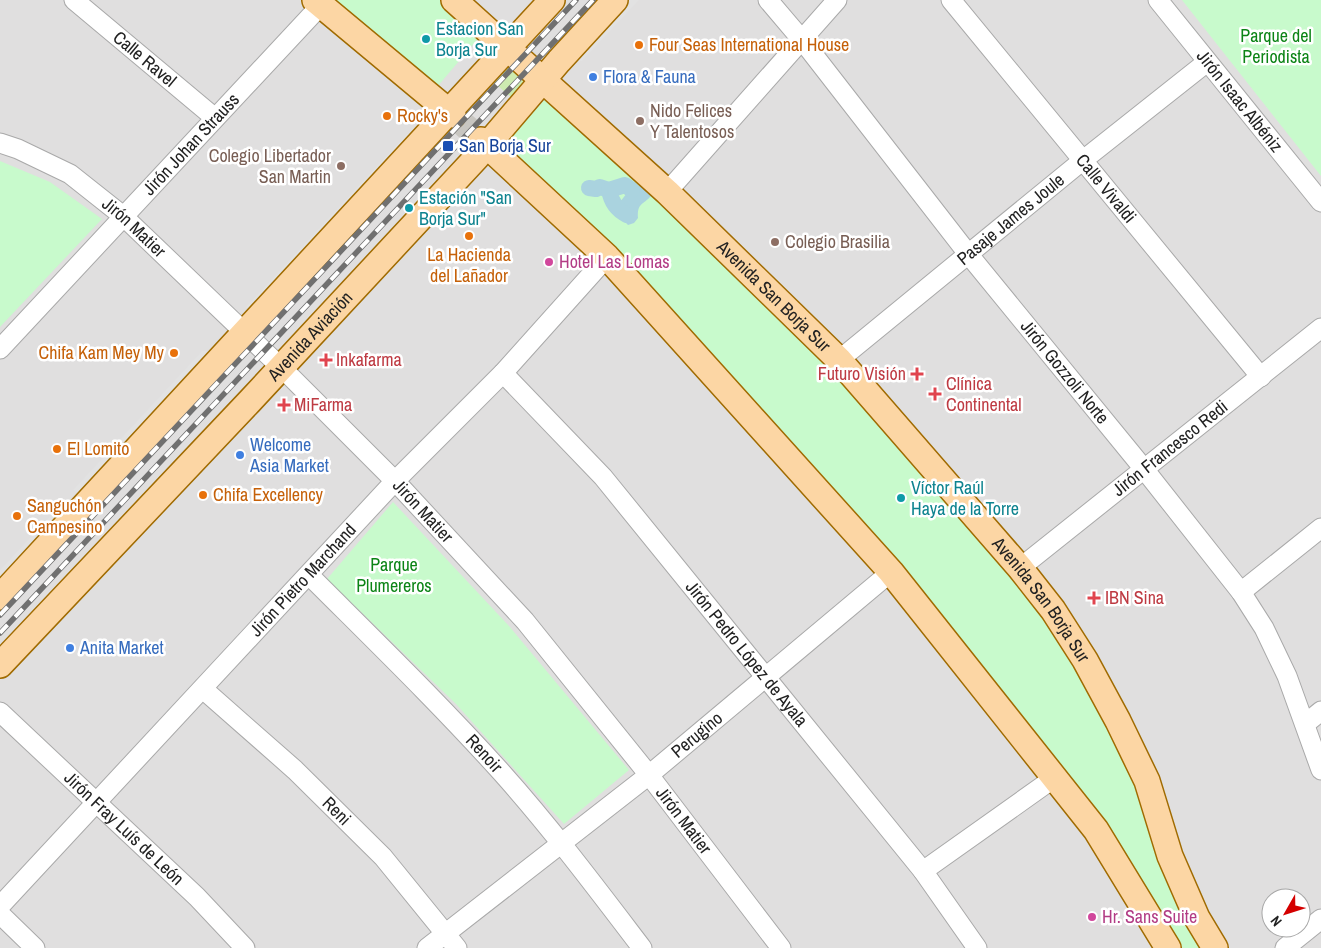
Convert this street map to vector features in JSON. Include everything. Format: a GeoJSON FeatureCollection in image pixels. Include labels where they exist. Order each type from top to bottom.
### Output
{"type":"FeatureCollection","features":[{"type":"Feature","properties":{"kind":"main road","name":"Avenida San Borja Sur"},"geometry":{"type":"LineString","coordinates":[[454,0],[666,192],[839,360],[1020,568],[1059,618],[1085,660],[1118,721],[1147,781],[1170,856],[1197,918],[1215,948]]}},
{"type":"Feature","properties":{"kind":"main road"},"geometry":{"type":"LineString","coordinates":[[0,597],[451,113],[552,0]]}},
{"type":"Feature","properties":{"kind":"main road","name":"Avenida Aviación"},"geometry":{"type":"LineString","coordinates":[[0,665],[281,367],[615,0]]}},
{"type":"Feature","properties":{"kind":"main road"},"geometry":{"type":"LineString","coordinates":[[318,3],[451,113]]}},
{"type":"Feature","properties":{"kind":"main road"},"geometry":{"type":"LineString","coordinates":[[484,143],[607,257],[891,572],[1096,830],[1168,948]]}},
{"type":"Feature","properties":{"kind":"street","name":"Calle Ravel"},"geometry":{"type":"LineString","coordinates":[[74,0],[215,118]]}},
{"type":"Feature","properties":{"kind":"street","name":"Jirón Gozzoli Norte"},"geometry":{"type":"LineString","coordinates":[[768,0],[802,40],[969,255],[1144,469],[1241,592],[1264,628],[1288,676],[1321,770]]}},
{"type":"Feature","properties":{"kind":"street"},"geometry":{"type":"LineString","coordinates":[[666,192],[837,0]]}},
{"type":"Feature","properties":{"kind":"street","name":"Calle Vivaldi"},"geometry":{"type":"LineString","coordinates":[[951,0],[1261,377]]}},
{"type":"Feature","properties":{"kind":"street","name":"Jirón Isaac Albéniz"},"geometry":{"type":"LineString","coordinates":[[1158,0],[1321,202]]}},
{"type":"Feature","properties":{"kind":"street","name":"Jirón Johan Strauss"},"geometry":{"type":"LineString","coordinates":[[0,349],[215,118],[318,3]]}},
{"type":"Feature","properties":{"kind":"street","name":"Pasaje James Joule"},"geometry":{"type":"LineString","coordinates":[[839,360],[1082,161],[1207,62]]}},
{"type":"Feature","properties":{"kind":"street","name":"Jirón Matier"},"geometry":{"type":"LineString","coordinates":[[0,143],[18,149],[70,174],[123,216],[281,367],[395,482],[524,621],[649,775],[781,948]]}},
{"type":"Feature","properties":{"kind":"street","name":"Jirón Pietro Marchand"},"geometry":{"type":"LineString","coordinates":[[0,906],[395,482],[504,373],[607,257]]}},
{"type":"Feature","properties":{"kind":"street","name":"Jirón Francesco Redi"},"geometry":{"type":"LineString","coordinates":[[1020,568],[1321,328]]}},
{"type":"Feature","properties":{"kind":"street","name":"Jirón Pedro López de Ayala"},"geometry":{"type":"LineString","coordinates":[[504,373],[604,477],[923,871],[977,948]]}},
{"type":"Feature","properties":{"kind":"street"},"geometry":{"type":"LineString","coordinates":[[1241,592],[1321,528]]}},
{"type":"Feature","properties":{"kind":"street","name":"Perugino"},"geometry":{"type":"LineString","coordinates":[[427,948],[563,844],[649,775],[891,572]]}},
{"type":"Feature","properties":{"kind":"street","name":"Renoir"},"geometry":{"type":"LineString","coordinates":[[309,575],[411,677],[502,773],[563,844],[642,948]]}},
{"type":"Feature","properties":{"kind":"street","name":"Reni"},"geometry":{"type":"LineString","coordinates":[[202,689],[295,770],[382,857],[457,948]]}},
{"type":"Feature","properties":{"kind":"street"},"geometry":{"type":"LineString","coordinates":[[1305,724],[1321,711]]}},
{"type":"Feature","properties":{"kind":"street","name":"Jirón Fray Luís de León"},"geometry":{"type":"LineString","coordinates":[[0,712],[197,897],[245,948]]}},
{"type":"Feature","properties":{"kind":"street"},"geometry":{"type":"LineString","coordinates":[[923,871],[1054,778]]}},
{"type":"Feature","properties":{"kind":"street"},"geometry":{"type":"LineString","coordinates":[[0,914],[35,948]]}},
{"type":"Feature","properties":{"kind":"street"},"geometry":{"type":"LineString","coordinates":[[1285,948],[1321,919]]}},
{"type":"Feature","properties":{"kind":"shaded area"},"geometry":{"type":"Polygon","coordinates":[[[0,0],[1321,0],[1321,948],[0,948],[0,0]]]}},
{"type":"Feature","properties":{"kind":"shaded area"},"geometry":{"type":"Polygon","coordinates":[[[626,0],[639,0],[582,61],[569,62],[626,0]]]}},
{"type":"Feature","properties":{"kind":"shaded area"},"geometry":{"type":"Polygon","coordinates":[[[407,134],[418,134],[250,314],[246,307],[407,134]]]}},
{"type":"Feature","properties":{"kind":"shaded area"},"geometry":{"type":"Polygon","coordinates":[[[202,351],[217,351],[84,496],[73,490],[202,351]]]}},
{"type":"Feature","properties":{"kind":"shaded area"},"geometry":{"type":"Polygon","coordinates":[[[65,500],[75,503],[0,586],[0,570],[65,500]]]}},
{"type":"Feature","properties":{"kind":"green space"},"geometry":{"type":"Polygon","coordinates":[[[327,0],[445,0],[482,34],[437,87],[327,0]]]}},
{"type":"Feature","properties":{"kind":"green space","name":"Parque del Periodista"},"geometry":{"type":"Polygon","coordinates":[[[1182,0],[1321,0],[1321,176],[1182,0]]]}},
{"type":"Feature","properties":{"kind":"green space"},"geometry":{"type":"Polygon","coordinates":[[[506,60],[527,78],[511,97],[490,79],[506,60]]]}},
{"type":"Feature","properties":{"kind":"green space"},"geometry":{"type":"Polygon","coordinates":[[[548,96],[830,363],[1035,606],[1125,750],[1206,948],[1178,948],[1083,803],[501,148],[548,96]]]}},
{"type":"Feature","properties":{"kind":"green space"},"geometry":{"type":"Polygon","coordinates":[[[0,161],[50,182],[102,219],[0,327],[0,161]]]}},
{"type":"Feature","properties":{"kind":"green space","name":"Parque Plumereros"},"geometry":{"type":"Polygon","coordinates":[[[393,502],[509,626],[629,770],[564,824],[456,704],[327,579],[393,502]]]}},
{"type":"Feature","properties":{"kind":"water"},"geometry":{"type":"Polygon","coordinates":[[[639,186],[650,190],[651,196],[638,210],[638,218],[634,223],[628,225],[624,221],[628,211],[620,202],[627,193],[639,186]]]}},
{"type":"Feature","properties":{"kind":"waterway"},"geometry":{"type":"LineString","coordinates":[[589,188],[596,189],[600,187],[609,190],[625,185],[632,190]]}},
{"type":"Feature","properties":{"kind":"waterway"},"geometry":{"type":"LineString","coordinates":[[609,190],[615,205],[627,215]]}},
{"type":"Feature","properties":{"kind":"tunnel"},"geometry":{"type":"LineString","coordinates":[[453,115],[481,140]]}},
{"type":"Feature","properties":{"kind":"railway"},"geometry":{"type":"LineString","coordinates":[[0,615],[576,0]]}},
{"type":"Feature","properties":{"kind":"railway"},"geometry":{"type":"LineString","coordinates":[[0,633],[593,0]]}},
{"type":"Feature","properties":{"kind":"place","name":"Estacion San Borja Sur"},"geometry":{"type":"Point","coordinates":[426,39]}},
{"type":"Feature","properties":{"kind":"place","name":"Four Seas International House"},"geometry":{"type":"Point","coordinates":[639,45]}},
{"type":"Feature","properties":{"kind":"place","name":"Flora & Fauna"},"geometry":{"type":"Point","coordinates":[593,77]}},
{"type":"Feature","properties":{"kind":"place","name":"Rocky's"},"geometry":{"type":"Point","coordinates":[387,116]}},
{"type":"Feature","properties":{"kind":"place","name":"Nido Felices Y Talentosos"},"geometry":{"type":"Point","coordinates":[640,121]}},
{"type":"Feature","properties":{"kind":"place","name":"San Borja Sur"},"geometry":{"type":"Point","coordinates":[448,146]}},
{"type":"Feature","properties":{"kind":"place","name":"Colegio Libertador San Martin"},"geometry":{"type":"Point","coordinates":[341,166]}},
{"type":"Feature","properties":{"kind":"place","name":"Estación \"San Borja Sur\""},"geometry":{"type":"Point","coordinates":[409,208]}},
{"type":"Feature","properties":{"kind":"place","name":"La Hacienda del Lañador"},"geometry":{"type":"Point","coordinates":[469,236]}},
{"type":"Feature","properties":{"kind":"place","name":"Colegio Brasilia"},"geometry":{"type":"Point","coordinates":[775,242]}},
{"type":"Feature","properties":{"kind":"place","name":"Hotel Las Lomas"},"geometry":{"type":"Point","coordinates":[549,262]}},
{"type":"Feature","properties":{"kind":"place","name":"Chifa Kam Mey My"},"geometry":{"type":"Point","coordinates":[174,353]}},
{"type":"Feature","properties":{"kind":"place","name":"Inkafarma"},"geometry":{"type":"Point","coordinates":[326,360]}},
{"type":"Feature","properties":{"kind":"place","name":"Futuro Visión"},"geometry":{"type":"Point","coordinates":[917,374]}},
{"type":"Feature","properties":{"kind":"place","name":"Clínica Continental"},"geometry":{"type":"Point","coordinates":[935,394]}},
{"type":"Feature","properties":{"kind":"place","name":"MiFarma"},"geometry":{"type":"Point","coordinates":[284,405]}},
{"type":"Feature","properties":{"kind":"place","name":"El Lomito"},"geometry":{"type":"Point","coordinates":[57,449]}},
{"type":"Feature","properties":{"kind":"place","name":"Welcome Asia Market"},"geometry":{"type":"Point","coordinates":[240,455]}},
{"type":"Feature","properties":{"kind":"place","name":"Chifa Excellency"},"geometry":{"type":"Point","coordinates":[203,495]}},
{"type":"Feature","properties":{"kind":"place","name":"Víctor Raúl Haya de la Torre"},"geometry":{"type":"Point","coordinates":[901,498]}},
{"type":"Feature","properties":{"kind":"place","name":"Sanguchón Campesino"},"geometry":{"type":"Point","coordinates":[17,516]}},
{"type":"Feature","properties":{"kind":"place","name":"IBN Sina"},"geometry":{"type":"Point","coordinates":[1094,598]}},
{"type":"Feature","properties":{"kind":"place","name":"Anita Market"},"geometry":{"type":"Point","coordinates":[70,648]}},
{"type":"Feature","properties":{"kind":"place","name":"Hr. Sans Suite"},"geometry":{"type":"Point","coordinates":[1092,917]}}]}
